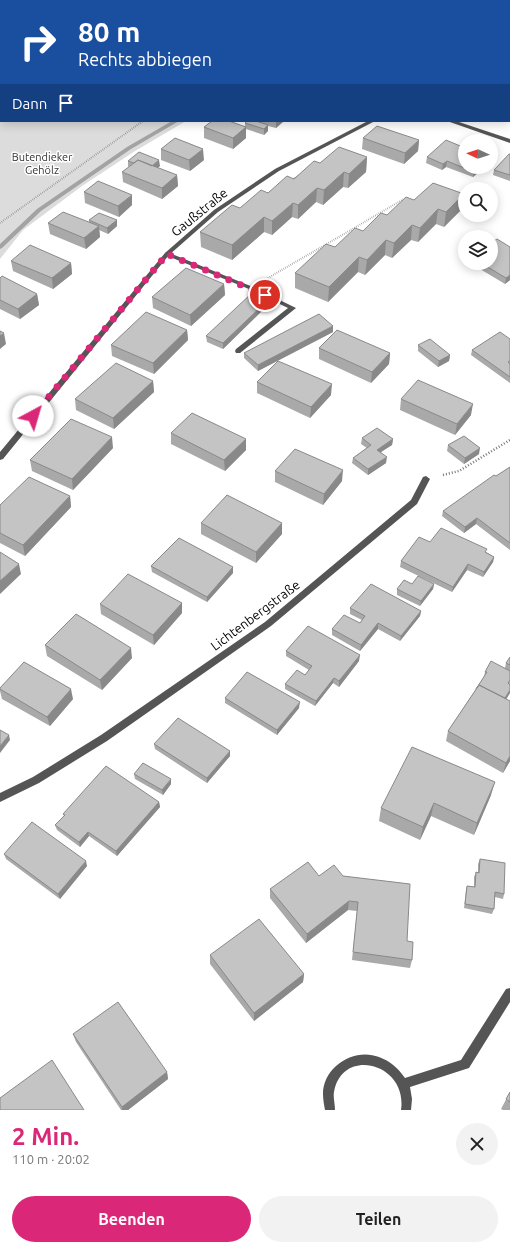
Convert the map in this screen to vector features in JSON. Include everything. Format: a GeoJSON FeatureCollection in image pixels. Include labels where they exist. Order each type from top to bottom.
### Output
{"type":"FeatureCollection","features":[{"type":"Feature","properties":{"kind":"street","name":"Gaußstraße"},"geometry":{"type":"LineString","coordinates":[[0,456],[167,254],[216,211],[277,170],[370,122]]}},
{"type":"Feature","properties":{"kind":"street"},"geometry":{"type":"LineString","coordinates":[[453,122],[510,141]]}},
{"type":"Feature","properties":{"kind":"street"},"geometry":{"type":"LineString","coordinates":[[167,254],[251,288],[293,308],[238,351]]}},
{"type":"Feature","properties":{"kind":"street","name":"Lichtenbergstraße"},"geometry":{"type":"LineString","coordinates":[[0,798],[36,780],[104,738],[268,624],[414,502],[426,479]]}},
{"type":"Feature","properties":{"kind":"street"},"geometry":{"type":"LineString","coordinates":[[403,1084],[465,1064],[510,993]]}},
{"type":"Feature","properties":{"kind":"street"},"geometry":{"type":"LineString","coordinates":[[330,1110],[328,1094],[330,1083],[342,1066],[350,1062],[370,1059],[389,1067],[403,1084],[406,1094],[406,1110]]}},
{"type":"Feature","properties":{"kind":"path"},"geometry":{"type":"LineString","coordinates":[[0,223],[142,122]]}},
{"type":"Feature","properties":{"kind":"path"},"geometry":{"type":"LineString","coordinates":[[251,288],[404,199]]}},
{"type":"Feature","properties":{"kind":"path"},"geometry":{"type":"LineString","coordinates":[[426,479],[459,471],[510,440]]}},
{"type":"Feature","properties":{"kind":"green space","name":"Butendieker Gehölz"},"geometry":{"type":"Polygon","coordinates":[[[0,122],[184,122],[135,151],[82,186],[23,230],[0,259],[0,122]]]}},
{"type":"Feature","properties":{"kind":"building"},"geometry":{"type":"Polygon","coordinates":[[[211,122],[232,122],[246,127],[233,138],[204,127],[211,122]]]}},
{"type":"Feature","properties":{"kind":"building"},"geometry":{"type":"Polygon","coordinates":[[[259,122],[268,125],[264,129],[245,123],[259,122]]]}},
{"type":"Feature","properties":{"kind":"building"},"geometry":{"type":"Polygon","coordinates":[[[377,126],[419,140],[405,153],[363,138],[377,126]]]}},
{"type":"Feature","properties":{"kind":"building"},"geometry":{"type":"Polygon","coordinates":[[[175,138],[203,149],[189,160],[161,149],[175,138]]]}},
{"type":"Feature","properties":{"kind":"building"},"geometry":{"type":"Polygon","coordinates":[[[446,140],[458,145],[458,165],[447,161],[443,164],[427,157],[446,140]]]}},
{"type":"Feature","properties":{"kind":"building"},"geometry":{"type":"Polygon","coordinates":[[[339,147],[367,157],[349,174],[344,172],[324,190],[317,188],[298,205],[293,203],[272,221],[264,217],[232,245],[200,232],[232,205],[240,208],[261,190],[268,193],[287,176],[294,179],[314,161],[320,163],[339,147]]]}},
{"type":"Feature","properties":{"kind":"building"},"geometry":{"type":"Polygon","coordinates":[[[139,152],[159,160],[152,166],[138,160],[134,163],[128,161],[139,152]]]}},
{"type":"Feature","properties":{"kind":"building"},"geometry":{"type":"Polygon","coordinates":[[[510,154],[510,175],[498,171],[498,166],[510,154]]]}},
{"type":"Feature","properties":{"kind":"building"},"geometry":{"type":"Polygon","coordinates":[[[138,160],[177,175],[162,188],[122,172],[138,160]]]}},
{"type":"Feature","properties":{"kind":"building"},"geometry":{"type":"Polygon","coordinates":[[[98,181],[132,195],[118,206],[84,192],[98,181]]]}},
{"type":"Feature","properties":{"kind":"building"},"geometry":{"type":"Polygon","coordinates":[[[433,183],[458,192],[458,200],[446,212],[438,209],[420,228],[412,225],[394,243],[386,240],[367,260],[359,257],[329,287],[295,273],[326,244],[335,247],[355,228],[363,231],[381,213],[387,215],[406,197],[414,200],[433,183]]]}},
{"type":"Feature","properties":{"kind":"building"},"geometry":{"type":"Polygon","coordinates":[[[63,212],[99,226],[84,238],[48,223],[63,212]]]}},
{"type":"Feature","properties":{"kind":"building"},"geometry":{"type":"Polygon","coordinates":[[[99,213],[117,220],[107,228],[89,220],[99,213]]]}},
{"type":"Feature","properties":{"kind":"building"},"geometry":{"type":"Polygon","coordinates":[[[498,240],[510,247],[510,275],[506,278],[493,270],[498,270],[498,240]]]}},
{"type":"Feature","properties":{"kind":"building"},"geometry":{"type":"Polygon","coordinates":[[[30,245],[71,263],[52,278],[11,261],[30,245]]]}},
{"type":"Feature","properties":{"kind":"building"},"geometry":{"type":"Polygon","coordinates":[[[186,268],[224,284],[190,315],[152,297],[186,268]]]}},
{"type":"Feature","properties":{"kind":"building"},"geometry":{"type":"Polygon","coordinates":[[[2,276],[37,294],[18,309],[0,300],[0,278],[2,276]]]}},
{"type":"Feature","properties":{"kind":"building"},"geometry":{"type":"Polygon","coordinates":[[[252,293],[268,300],[223,343],[206,336],[252,293]]]}},
{"type":"Feature","properties":{"kind":"building"},"geometry":{"type":"Polygon","coordinates":[[[146,312],[187,330],[153,363],[111,345],[146,312]]]}},
{"type":"Feature","properties":{"kind":"building"},"geometry":{"type":"Polygon","coordinates":[[[319,314],[333,326],[258,365],[244,353],[319,314]]]}},
{"type":"Feature","properties":{"kind":"building"},"geometry":{"type":"Polygon","coordinates":[[[337,330],[390,353],[372,372],[319,348],[337,330]]]}},
{"type":"Feature","properties":{"kind":"building"},"geometry":{"type":"Polygon","coordinates":[[[500,332],[510,339],[510,361],[508,362],[510,364],[510,377],[472,350],[500,332]]]}},
{"type":"Feature","properties":{"kind":"building"},"geometry":{"type":"Polygon","coordinates":[[[430,339],[450,355],[439,361],[418,345],[430,339]]]}},
{"type":"Feature","properties":{"kind":"building"},"geometry":{"type":"Polygon","coordinates":[[[278,361],[332,384],[311,407],[257,382],[278,361]]]}},
{"type":"Feature","properties":{"kind":"building"},"geometry":{"type":"Polygon","coordinates":[[[116,363],[153,381],[113,418],[75,399],[116,363]]]}},
{"type":"Feature","properties":{"kind":"building"},"geometry":{"type":"Polygon","coordinates":[[[418,380],[473,404],[457,424],[401,399],[418,380]]]}},
{"type":"Feature","properties":{"kind":"building"},"geometry":{"type":"Polygon","coordinates":[[[192,413],[246,439],[224,460],[171,433],[192,413]]]}},
{"type":"Feature","properties":{"kind":"building"},"geometry":{"type":"Polygon","coordinates":[[[71,419],[112,437],[72,479],[30,460],[71,419]]]}},
{"type":"Feature","properties":{"kind":"building"},"geometry":{"type":"Polygon","coordinates":[[[377,428],[393,439],[377,450],[387,457],[368,469],[353,458],[371,445],[362,438],[377,428]]]}},
{"type":"Feature","properties":{"kind":"building"},"geometry":{"type":"Polygon","coordinates":[[[464,436],[480,448],[465,458],[448,445],[464,436]]]}},
{"type":"Feature","properties":{"kind":"building"},"geometry":{"type":"Polygon","coordinates":[[[295,449],[343,470],[324,494],[275,471],[295,449]]]}},
{"type":"Feature","properties":{"kind":"building"},"geometry":{"type":"Polygon","coordinates":[[[510,467],[510,543],[477,518],[465,527],[443,511],[494,475],[496,476],[510,467]]]}},
{"type":"Feature","properties":{"kind":"building"},"geometry":{"type":"Polygon","coordinates":[[[29,477],[70,496],[23,545],[0,533],[0,505],[29,477]]]}},
{"type":"Feature","properties":{"kind":"building"},"geometry":{"type":"Polygon","coordinates":[[[227,495],[282,523],[256,552],[201,523],[227,495]]]}},
{"type":"Feature","properties":{"kind":"building"},"geometry":{"type":"Polygon","coordinates":[[[441,528],[487,549],[485,552],[494,557],[484,572],[468,564],[453,587],[401,561],[419,537],[430,542],[441,528]]]}},
{"type":"Feature","properties":{"kind":"building"},"geometry":{"type":"Polygon","coordinates":[[[179,538],[233,567],[207,597],[151,566],[179,538]]]}},
{"type":"Feature","properties":{"kind":"building"},"geometry":{"type":"Polygon","coordinates":[[[0,552],[19,564],[0,581],[0,552]]]}},
{"type":"Feature","properties":{"kind":"building"},"geometry":{"type":"Polygon","coordinates":[[[128,574],[182,603],[153,635],[100,604],[128,574]]]}},
{"type":"Feature","properties":{"kind":"building"},"geometry":{"type":"Polygon","coordinates":[[[418,576],[434,584],[421,601],[397,589],[404,580],[412,584],[418,576]]]}},
{"type":"Feature","properties":{"kind":"building"},"geometry":{"type":"Polygon","coordinates":[[[371,584],[421,611],[401,636],[378,623],[361,645],[332,629],[344,615],[360,623],[365,616],[350,608],[371,584]]]}},
{"type":"Feature","properties":{"kind":"building"},"geometry":{"type":"Polygon","coordinates":[[[76,614],[131,648],[100,680],[45,645],[76,614]]]}},
{"type":"Feature","properties":{"kind":"building"},"geometry":{"type":"Polygon","coordinates":[[[308,626],[360,655],[339,681],[334,678],[316,701],[285,684],[297,670],[305,675],[312,666],[286,651],[308,626]]]}},
{"type":"Feature","properties":{"kind":"building"},"geometry":{"type":"Polygon","coordinates":[[[510,657],[510,665],[506,663],[510,657]]]}},
{"type":"Feature","properties":{"kind":"building"},"geometry":{"type":"Polygon","coordinates":[[[491,661],[510,671],[510,680],[508,683],[510,685],[510,690],[505,698],[479,685],[476,689],[487,672],[485,672],[491,661]]]}},
{"type":"Feature","properties":{"kind":"building"},"geometry":{"type":"Polygon","coordinates":[[[24,662],[71,689],[47,717],[0,689],[24,662]]]}},
{"type":"Feature","properties":{"kind":"building"},"geometry":{"type":"Polygon","coordinates":[[[247,672],[300,702],[277,730],[225,698],[247,672]]]}},
{"type":"Feature","properties":{"kind":"building"},"geometry":{"type":"Polygon","coordinates":[[[479,685],[510,701],[510,756],[506,763],[448,731],[479,685]]]}},
{"type":"Feature","properties":{"kind":"building"},"geometry":{"type":"Polygon","coordinates":[[[178,718],[230,751],[207,778],[154,744],[178,718]]]}},
{"type":"Feature","properties":{"kind":"building"},"geometry":{"type":"Polygon","coordinates":[[[0,730],[9,735],[0,746],[0,730]]]}},
{"type":"Feature","properties":{"kind":"building"},"geometry":{"type":"Polygon","coordinates":[[[412,747],[495,782],[477,823],[434,803],[423,827],[381,808],[412,747]]]}},
{"type":"Feature","properties":{"kind":"building"},"geometry":{"type":"Polygon","coordinates":[[[143,763],[171,779],[162,790],[134,774],[143,763]]]}},
{"type":"Feature","properties":{"kind":"building"},"geometry":{"type":"Polygon","coordinates":[[[106,766],[159,802],[116,851],[88,832],[79,842],[55,825],[106,766]]]}},
{"type":"Feature","properties":{"kind":"building"},"geometry":{"type":"Polygon","coordinates":[[[32,822],[86,861],[58,894],[4,854],[32,822]]]}},
{"type":"Feature","properties":{"kind":"building"},"geometry":{"type":"Polygon","coordinates":[[[480,859],[505,863],[504,894],[495,892],[494,909],[465,904],[467,886],[475,887],[476,872],[479,873],[480,859]]]}},
{"type":"Feature","properties":{"kind":"building"},"geometry":{"type":"Polygon","coordinates":[[[308,862],[319,876],[334,865],[343,876],[410,884],[407,941],[413,942],[412,960],[353,952],[358,902],[349,901],[307,934],[270,889],[308,862]]]}},
{"type":"Feature","properties":{"kind":"building"},"geometry":{"type":"Polygon","coordinates":[[[259,919],[304,974],[254,1013],[210,955],[259,919]]]}},
{"type":"Feature","properties":{"kind":"building"},"geometry":{"type":"Polygon","coordinates":[[[118,1002],[167,1072],[122,1107],[73,1034],[118,1002]]]}},
{"type":"Feature","properties":{"kind":"building"},"geometry":{"type":"Polygon","coordinates":[[[52,1060],[84,1110],[0,1110],[0,1098],[52,1060]]]}},
{"type":"Feature","properties":{"kind":"building"},"geometry":{"type":"Polygon","coordinates":[[[510,1092],[510,1102],[506,1099],[510,1092]]]}},
{"type":"Feature","properties":{"kind":"waterway"},"geometry":{"type":"LineString","coordinates":[[0,247],[39,210],[129,148],[174,122]]}},
{"type":"Feature","properties":{"kind":"route"},"geometry":{"type":"LineString","coordinates":[[33,416],[167,254],[265,295]]}}]}
